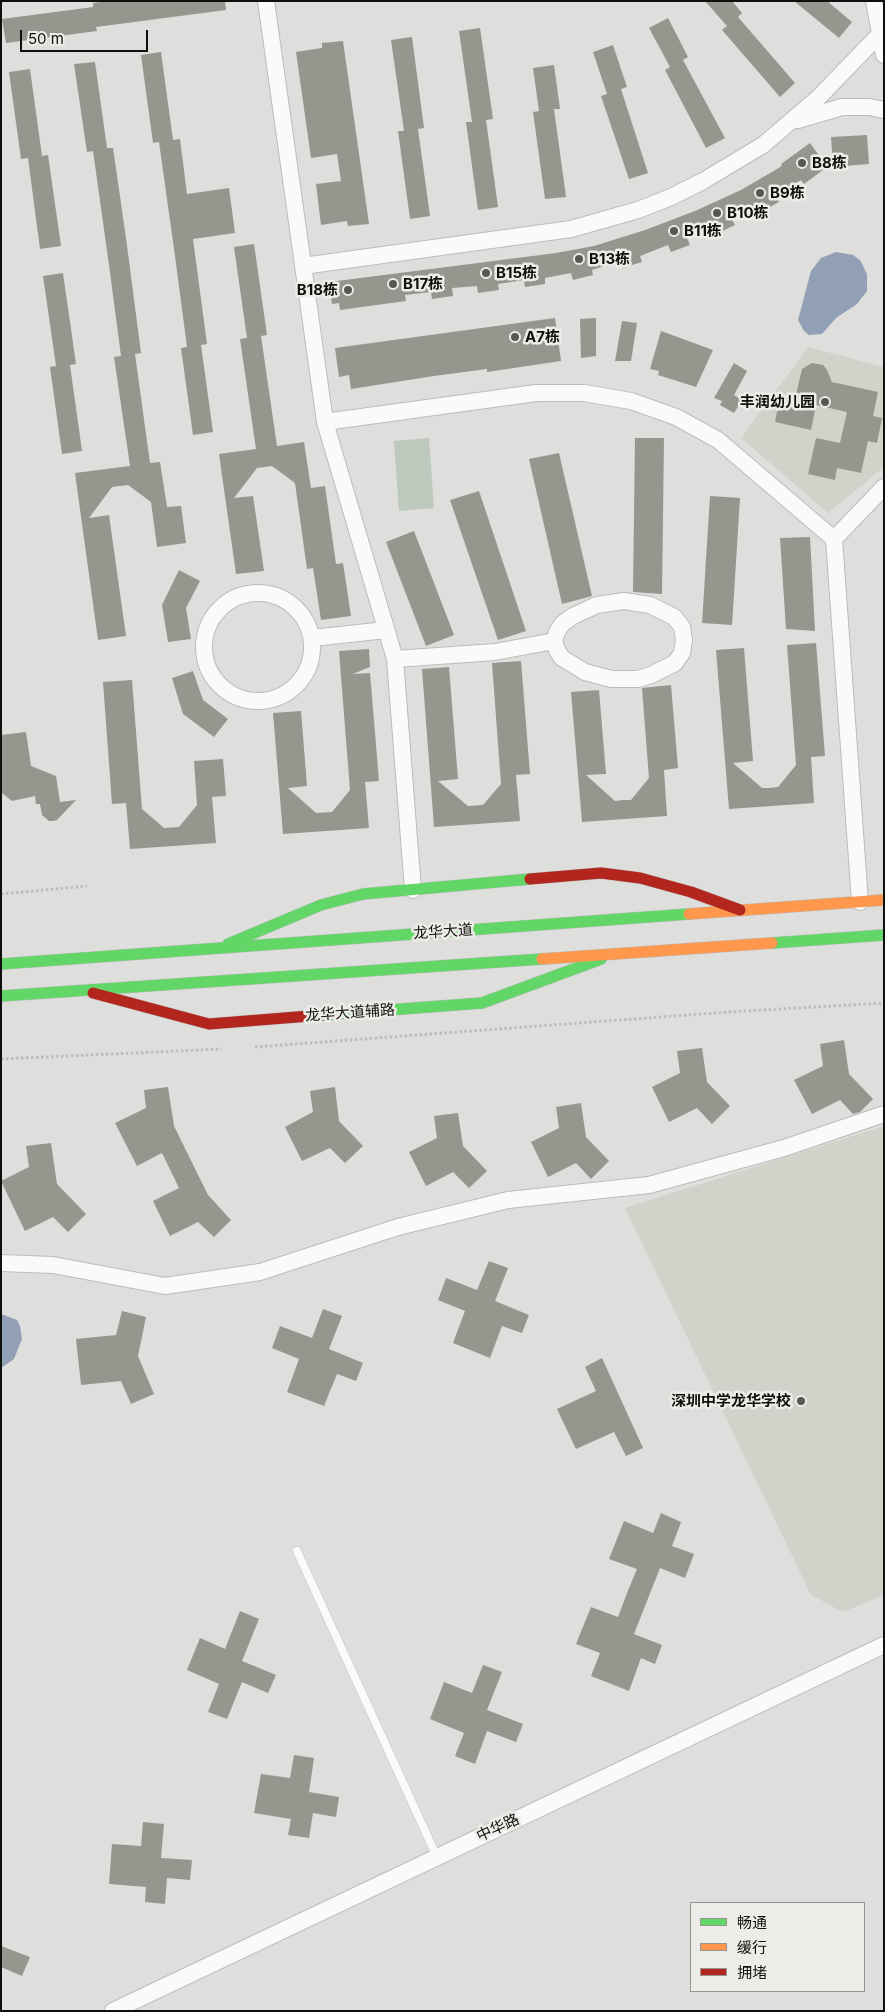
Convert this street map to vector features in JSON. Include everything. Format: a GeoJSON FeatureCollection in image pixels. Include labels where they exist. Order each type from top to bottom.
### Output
{"type":"FeatureCollection","features":[{"type":"Feature","properties":{"kind":"main road"},"geometry":{"type":"LineString","coordinates":[[218,948],[344,898],[363,894],[601,873],[640,878],[692,892],[743,911]]}},
{"type":"Feature","properties":{"kind":"main road","name":"龙华大道"},"geometry":{"type":"LineString","coordinates":[[1,964],[884,900]]}},
{"type":"Feature","properties":{"kind":"main road"},"geometry":{"type":"LineString","coordinates":[[1,996],[884,935]]}},
{"type":"Feature","properties":{"kind":"main road"},"geometry":{"type":"LineString","coordinates":[[7,952],[45,961]]}},
{"type":"Feature","properties":{"kind":"main road","name":"龙华大道辅路"},"geometry":{"type":"LineString","coordinates":[[80,990],[209,1024],[482,1003],[617,954]]}},
{"type":"Feature","properties":{"kind":"street"},"geometry":{"type":"LineString","coordinates":[[266,1],[325,422],[395,659],[413,890]]}},
{"type":"Feature","properties":{"kind":"street"},"geometry":{"type":"LineString","coordinates":[[874,1],[878,36],[884,55]]}},
{"type":"Feature","properties":{"kind":"street"},"geometry":{"type":"LineString","coordinates":[[303,266],[536,234],[605,220],[663,200],[703,181],[762,144],[791,122],[818,98],[878,36]]}},
{"type":"Feature","properties":{"kind":"street"},"geometry":{"type":"LineString","coordinates":[[791,122],[842,107],[856,106],[884,110]]}},
{"type":"Feature","properties":{"kind":"street"},"geometry":{"type":"LineString","coordinates":[[325,422],[536,394],[584,393],[630,401],[676,417],[718,440],[737,454],[834,539],[860,902]]}},
{"type":"Feature","properties":{"kind":"street"},"geometry":{"type":"LineString","coordinates":[[834,539],[884,487]]}},
{"type":"Feature","properties":{"kind":"street"},"geometry":{"type":"LineString","coordinates":[[248,594],[270,594],[289,603],[304,618],[312,638],[312,659],[303,678],[288,693],[269,701],[248,701],[228,692],[213,677],[205,658],[205,636],[214,617],[229,602],[248,594]]}},
{"type":"Feature","properties":{"kind":"street"},"geometry":{"type":"LineString","coordinates":[[624,601],[650,605],[674,616],[682,627],[684,640],[682,653],[675,663],[651,675],[625,680],[598,676],[573,666],[562,658],[554,641],[556,632],[562,624],[573,616],[597,605],[624,601]]}},
{"type":"Feature","properties":{"kind":"street"},"geometry":{"type":"LineString","coordinates":[[312,638],[386,630]]}},
{"type":"Feature","properties":{"kind":"street"},"geometry":{"type":"LineString","coordinates":[[395,659],[495,652],[554,641]]}},
{"type":"Feature","properties":{"kind":"street"},"geometry":{"type":"LineString","coordinates":[[1,1263],[53,1265],[165,1286],[260,1272],[398,1227],[508,1200],[649,1185],[784,1148],[884,1114]]}},
{"type":"Feature","properties":{"kind":"street","name":"中华路"},"geometry":{"type":"LineString","coordinates":[[113,2011],[884,1645]]}},
{"type":"Feature","properties":{"kind":"lane"},"geometry":{"type":"LineString","coordinates":[[296,1551],[437,1857]]}},
{"type":"Feature","properties":{"kind":"path"},"geometry":{"type":"LineString","coordinates":[[1,894],[87,886]]}},
{"type":"Feature","properties":{"kind":"path"},"geometry":{"type":"LineString","coordinates":[[255,1047],[728,1012],[884,1003]]}},
{"type":"Feature","properties":{"kind":"path"},"geometry":{"type":"LineString","coordinates":[[1,1059],[222,1049]]}},
{"type":"Feature","properties":{"kind":"shaded area","name":"丰润幼儿园"},"geometry":{"type":"Polygon","coordinates":[[[808,347],[884,367],[884,467],[828,513],[741,438],[808,347]]]}},
{"type":"Feature","properties":{"kind":"shaded area","name":"深圳中学龙华学校"},"geometry":{"type":"Polygon","coordinates":[[[884,1126],[884,1595],[843,1612],[811,1595],[625,1208],[884,1126]]]}},
{"type":"Feature","properties":{"kind":"green space"},"geometry":{"type":"Polygon","coordinates":[[[429,438],[434,508],[399,511],[394,441],[429,438]]]}},
{"type":"Feature","properties":{"kind":"water"},"geometry":{"type":"Polygon","coordinates":[[[836,252],[853,255],[860,260],[867,274],[867,291],[857,304],[836,318],[822,334],[809,335],[804,331],[798,320],[811,271],[821,258],[836,252]]]}},
{"type":"Feature","properties":{"kind":"water"},"geometry":{"type":"Polygon","coordinates":[[[1,1314],[17,1320],[22,1339],[14,1359],[1,1368],[1,1314]]]}},
{"type":"Feature","properties":{"kind":"building"},"geometry":{"type":"Polygon","coordinates":[[[107,1],[225,1],[226,10],[96,27],[97,31],[6,43],[2,19],[93,7],[93,3],[107,1]]]}},
{"type":"Feature","properties":{"kind":"building"},"geometry":{"type":"Polygon","coordinates":[[[705,1],[732,1],[742,13],[738,17],[795,83],[780,97],[722,30],[727,26],[705,1]]]}},
{"type":"Feature","properties":{"kind":"building"},"geometry":{"type":"Polygon","coordinates":[[[794,1],[827,1],[852,22],[839,38],[794,1]]]}},
{"type":"Feature","properties":{"kind":"building"},"geometry":{"type":"Polygon","coordinates":[[[668,18],[688,57],[683,60],[725,138],[706,148],[665,70],[670,67],[649,28],[668,18]]]}},
{"type":"Feature","properties":{"kind":"building"},"geometry":{"type":"Polygon","coordinates":[[[480,28],[493,119],[486,120],[498,207],[478,210],[466,122],[472,122],[459,31],[480,28]]]}},
{"type":"Feature","properties":{"kind":"building"},"geometry":{"type":"Polygon","coordinates":[[[412,37],[424,128],[418,129],[430,216],[410,219],[398,131],[404,131],[391,40],[412,37]]]}},
{"type":"Feature","properties":{"kind":"building"},"geometry":{"type":"Polygon","coordinates":[[[343,41],[369,224],[348,226],[347,221],[321,225],[316,184],[341,181],[337,154],[311,158],[296,52],[322,48],[322,43],[343,41]]]}},
{"type":"Feature","properties":{"kind":"building"},"geometry":{"type":"Polygon","coordinates":[[[613,45],[627,87],[621,89],[648,173],[629,179],[601,96],[607,94],[593,52],[613,45]]]}},
{"type":"Feature","properties":{"kind":"building"},"geometry":{"type":"Polygon","coordinates":[[[161,52],[173,140],[180,139],[187,194],[229,188],[235,233],[193,239],[207,344],[201,345],[213,432],[193,435],[181,348],[187,347],[175,256],[159,142],[153,143],[141,55],[161,52]]]}},
{"type":"Feature","properties":{"kind":"building"},"geometry":{"type":"Polygon","coordinates":[[[95,62],[107,148],[113,148],[126,238],[141,353],[135,354],[150,463],[160,462],[167,507],[181,506],[186,543],[157,547],[151,502],[128,485],[112,487],[89,518],[109,515],[126,636],[98,640],[75,473],[130,466],[114,357],[121,356],[109,265],[93,151],[87,152],[74,64],[95,62]]]}},
{"type":"Feature","properties":{"kind":"building"},"geometry":{"type":"Polygon","coordinates":[[[554,65],[560,109],[554,109],[566,197],[545,199],[533,112],[539,111],[533,68],[554,65]]]}},
{"type":"Feature","properties":{"kind":"building"},"geometry":{"type":"Polygon","coordinates":[[[30,69],[42,156],[48,155],[61,246],[40,249],[28,158],[21,159],[9,72],[30,69]]]}},
{"type":"Feature","properties":{"kind":"building"},"geometry":{"type":"Polygon","coordinates":[[[867,135],[869,164],[833,167],[831,137],[867,135]]]}},
{"type":"Feature","properties":{"kind":"building"},"geometry":{"type":"Polygon","coordinates":[[[810,143],[827,167],[804,184],[801,180],[775,195],[779,202],[761,212],[758,206],[732,220],[735,225],[716,234],[713,228],[687,238],[690,245],[671,252],[668,245],[640,256],[642,262],[622,268],[620,261],[592,270],[593,275],[573,280],[571,273],[545,278],[545,284],[525,287],[524,280],[498,284],[499,290],[478,293],[477,286],[452,288],[453,296],[432,299],[431,292],[405,295],[406,301],[340,310],[339,303],[332,304],[329,282],[556,253],[594,246],[645,230],[695,211],[741,190],[782,166],[781,164],[810,143]]]}},
{"type":"Feature","properties":{"kind":"building"},"geometry":{"type":"Polygon","coordinates":[[[254,244],[267,335],[261,336],[277,446],[304,442],[311,488],[325,486],[336,564],[343,563],[351,616],[321,620],[313,568],[307,569],[295,483],[272,466],[257,468],[234,498],[253,496],[264,571],[236,574],[219,454],[256,449],[240,339],[247,338],[234,247],[254,244]]]}},
{"type":"Feature","properties":{"kind":"building"},"geometry":{"type":"Polygon","coordinates":[[[63,273],[76,364],[70,365],[82,451],[62,454],[50,367],[56,366],[43,276],[63,273]]]}},
{"type":"Feature","properties":{"kind":"building"},"geometry":{"type":"Polygon","coordinates":[[[555,318],[561,361],[487,372],[487,369],[434,376],[351,389],[349,375],[339,377],[335,348],[555,318]]]}},
{"type":"Feature","properties":{"kind":"building"},"geometry":{"type":"Polygon","coordinates":[[[596,318],[596,356],[581,358],[580,319],[596,318]]]}},
{"type":"Feature","properties":{"kind":"building"},"geometry":{"type":"Polygon","coordinates":[[[622,321],[637,323],[631,361],[615,361],[622,321]]]}},
{"type":"Feature","properties":{"kind":"building"},"geometry":{"type":"Polygon","coordinates":[[[661,331],[713,350],[696,387],[658,375],[659,371],[650,369],[661,331]]]}},
{"type":"Feature","properties":{"kind":"building"},"geometry":{"type":"Polygon","coordinates":[[[734,363],[747,371],[734,395],[742,400],[734,413],[720,405],[722,401],[714,398],[734,363]]]}},
{"type":"Feature","properties":{"kind":"building"},"geometry":{"type":"Polygon","coordinates":[[[812,363],[823,365],[832,382],[878,392],[873,416],[882,418],[877,443],[868,441],[861,473],[837,468],[835,480],[808,474],[816,438],[840,443],[847,412],[816,405],[811,430],[775,422],[780,395],[795,399],[802,369],[812,363]]]}},
{"type":"Feature","properties":{"kind":"building"},"geometry":{"type":"Polygon","coordinates":[[[635,438],[664,438],[662,594],[633,592],[635,438]]]}},
{"type":"Feature","properties":{"kind":"building"},"geometry":{"type":"Polygon","coordinates":[[[559,453],[592,596],[562,604],[529,459],[559,453]]]}},
{"type":"Feature","properties":{"kind":"building"},"geometry":{"type":"Polygon","coordinates":[[[479,491],[526,631],[498,640],[450,500],[479,491]]]}},
{"type":"Feature","properties":{"kind":"building"},"geometry":{"type":"Polygon","coordinates":[[[710,496],[740,498],[732,625],[702,623],[710,496]]]}},
{"type":"Feature","properties":{"kind":"building"},"geometry":{"type":"Polygon","coordinates":[[[414,531],[454,635],[426,646],[386,542],[414,531]]]}},
{"type":"Feature","properties":{"kind":"building"},"geometry":{"type":"Polygon","coordinates":[[[810,537],[815,631],[786,629],[780,538],[810,537]]]}},
{"type":"Feature","properties":{"kind":"building"},"geometry":{"type":"Polygon","coordinates":[[[179,570],[200,581],[186,608],[191,639],[168,642],[162,605],[179,570]]]}},
{"type":"Feature","properties":{"kind":"building"},"geometry":{"type":"Polygon","coordinates":[[[816,643],[825,756],[811,757],[814,803],[729,809],[716,650],[744,648],[753,761],[733,763],[762,788],[770,788],[778,787],[796,765],[787,645],[816,643]]]}},
{"type":"Feature","properties":{"kind":"building"},"geometry":{"type":"Polygon","coordinates":[[[369,649],[370,667],[353,674],[370,673],[379,781],[365,782],[369,828],[283,834],[273,713],[301,711],[307,786],[288,788],[316,813],[332,812],[350,790],[339,651],[369,649]]]}},
{"type":"Feature","properties":{"kind":"building"},"geometry":{"type":"Polygon","coordinates":[[[521,661],[530,774],[516,775],[520,821],[434,827],[422,669],[449,667],[458,779],[438,781],[468,806],[483,805],[501,784],[492,663],[521,661]]]}},
{"type":"Feature","properties":{"kind":"building"},"geometry":{"type":"Polygon","coordinates":[[[193,671],[203,700],[228,719],[214,737],[183,714],[172,678],[193,671]]]}},
{"type":"Feature","properties":{"kind":"building"},"geometry":{"type":"Polygon","coordinates":[[[132,680],[142,809],[164,828],[179,827],[197,805],[194,761],[223,759],[226,796],[212,797],[216,843],[130,849],[126,803],[112,804],[103,682],[132,680]]]}},
{"type":"Feature","properties":{"kind":"building"},"geometry":{"type":"Polygon","coordinates":[[[671,685],[678,768],[664,770],[667,816],[582,822],[571,692],[599,690],[606,774],[586,775],[615,801],[631,800],[649,778],[642,688],[671,685]]]}},
{"type":"Feature","properties":{"kind":"building"},"geometry":{"type":"Polygon","coordinates":[[[26,732],[31,766],[56,776],[60,802],[76,800],[57,820],[49,821],[42,815],[40,804],[36,804],[35,796],[12,801],[2,793],[1,735],[26,732]]]}},
{"type":"Feature","properties":{"kind":"building"},"geometry":{"type":"Polygon","coordinates":[[[844,1040],[849,1074],[873,1099],[860,1112],[853,1114],[840,1100],[812,1114],[794,1080],[823,1066],[820,1044],[844,1040]]]}},
{"type":"Feature","properties":{"kind":"building"},"geometry":{"type":"Polygon","coordinates":[[[702,1048],[707,1082],[730,1106],[712,1124],[697,1108],[669,1122],[652,1087],[680,1073],[677,1051],[702,1048]]]}},
{"type":"Feature","properties":{"kind":"building"},"geometry":{"type":"Polygon","coordinates":[[[168,1087],[174,1126],[208,1195],[231,1220],[214,1237],[198,1222],[170,1236],[153,1201],[179,1188],[162,1153],[137,1166],[115,1123],[146,1108],[144,1090],[168,1087]]]}},
{"type":"Feature","properties":{"kind":"building"},"geometry":{"type":"Polygon","coordinates":[[[335,1087],[339,1121],[363,1146],[345,1163],[330,1148],[302,1161],[285,1127],[313,1112],[310,1091],[335,1087]]]}},
{"type":"Feature","properties":{"kind":"building"},"geometry":{"type":"Polygon","coordinates":[[[581,1103],[586,1137],[609,1161],[591,1179],[576,1163],[548,1177],[531,1142],[559,1128],[556,1107],[581,1103]]]}},
{"type":"Feature","properties":{"kind":"building"},"geometry":{"type":"Polygon","coordinates":[[[458,1113],[463,1146],[487,1171],[469,1188],[453,1172],[426,1186],[409,1152],[437,1138],[434,1116],[458,1113]]]}},
{"type":"Feature","properties":{"kind":"building"},"geometry":{"type":"Polygon","coordinates":[[[51,1143],[57,1184],[86,1214],[68,1232],[53,1217],[25,1231],[1,1181],[29,1167],[26,1146],[51,1143]]]}},
{"type":"Feature","properties":{"kind":"building"},"geometry":{"type":"Polygon","coordinates":[[[489,1261],[508,1268],[495,1301],[529,1315],[522,1333],[502,1326],[490,1358],[453,1343],[465,1311],[438,1300],[446,1278],[477,1290],[489,1261]]]}},
{"type":"Feature","properties":{"kind":"building"},"geometry":{"type":"Polygon","coordinates":[[[323,1309],[342,1316],[329,1349],[363,1363],[356,1381],[337,1374],[324,1406],[287,1392],[299,1359],[272,1348],[280,1326],[312,1338],[323,1309]]]}},
{"type":"Feature","properties":{"kind":"building"},"geometry":{"type":"Polygon","coordinates":[[[122,1311],[146,1317],[138,1356],[154,1394],[131,1404],[121,1381],[81,1385],[76,1339],[116,1335],[122,1311]]]}},
{"type":"Feature","properties":{"kind":"building"},"geometry":{"type":"Polygon","coordinates":[[[602,1358],[643,1448],[626,1456],[614,1432],[576,1449],[557,1409],[596,1391],[585,1367],[602,1358]]]}},
{"type":"Feature","properties":{"kind":"building"},"geometry":{"type":"Polygon","coordinates":[[[661,1513],[681,1522],[672,1546],[694,1554],[685,1578],[660,1568],[634,1634],[662,1645],[655,1664],[641,1658],[629,1691],[591,1676],[600,1653],[576,1644],[591,1607],[618,1617],[637,1569],[609,1559],[624,1521],[653,1533],[661,1513]]]}},
{"type":"Feature","properties":{"kind":"building"},"geometry":{"type":"Polygon","coordinates":[[[240,1611],[259,1619],[242,1661],[276,1675],[268,1693],[242,1682],[227,1719],[208,1712],[219,1684],[187,1670],[200,1638],[225,1649],[240,1611]]]}},
{"type":"Feature","properties":{"kind":"building"},"geometry":{"type":"Polygon","coordinates":[[[483,1665],[502,1672],[487,1710],[523,1724],[516,1742],[487,1731],[475,1764],[455,1756],[464,1733],[430,1719],[444,1682],[472,1693],[483,1665]]]}},
{"type":"Feature","properties":{"kind":"building"},"geometry":{"type":"Polygon","coordinates":[[[294,1755],[314,1758],[309,1792],[339,1797],[336,1817],[313,1813],[309,1838],[288,1835],[291,1819],[254,1813],[261,1774],[290,1778],[294,1755]]]}},
{"type":"Feature","properties":{"kind":"building"},"geometry":{"type":"Polygon","coordinates":[[[143,1822],[164,1824],[161,1858],[192,1860],[190,1880],[167,1878],[165,1904],[145,1902],[146,1887],[109,1884],[112,1844],[141,1846],[143,1822]]]}},
{"type":"Feature","properties":{"kind":"building"},"geometry":{"type":"Polygon","coordinates":[[[1,1946],[30,1957],[22,1976],[1,1967],[1,1946]]]}},
{"type":"Feature","properties":{"kind":"traffic: fast"},"geometry":{"type":"LineString","coordinates":[[228,944],[321,905],[363,894],[530,879]]}},
{"type":"Feature","properties":{"kind":"traffic: fast"},"geometry":{"type":"LineString","coordinates":[[1,964],[689,914]]}},
{"type":"Feature","properties":{"kind":"traffic: fast"},"geometry":{"type":"LineString","coordinates":[[772,943],[884,935]]}},
{"type":"Feature","properties":{"kind":"traffic: fast"},"geometry":{"type":"LineString","coordinates":[[1,996],[542,959]]}},
{"type":"Feature","properties":{"kind":"traffic: fast"},"geometry":{"type":"LineString","coordinates":[[322,1015],[482,1003],[601,959]]}},
{"type":"Feature","properties":{"kind":"traffic: slow"},"geometry":{"type":"LineString","coordinates":[[689,914],[884,900]]}},
{"type":"Feature","properties":{"kind":"traffic: slow"},"geometry":{"type":"LineString","coordinates":[[542,959],[772,943]]}},
{"type":"Feature","properties":{"kind":"traffic: jam"},"geometry":{"type":"LineString","coordinates":[[530,879],[601,873],[640,878],[691,892],[740,910]]}},
{"type":"Feature","properties":{"kind":"traffic: jam"},"geometry":{"type":"LineString","coordinates":[[93,993],[209,1024],[322,1015]]}},
{"type":"Feature","properties":{"kind":"place","name":"B8栋"},"geometry":{"type":"Point","coordinates":[802,163]}},
{"type":"Feature","properties":{"kind":"place","name":"B9栋"},"geometry":{"type":"Point","coordinates":[760,193]}},
{"type":"Feature","properties":{"kind":"place","name":"B10栋"},"geometry":{"type":"Point","coordinates":[717,213]}},
{"type":"Feature","properties":{"kind":"place","name":"B11栋"},"geometry":{"type":"Point","coordinates":[674,231]}},
{"type":"Feature","properties":{"kind":"place","name":"B13栋"},"geometry":{"type":"Point","coordinates":[579,259]}},
{"type":"Feature","properties":{"kind":"place","name":"B15栋"},"geometry":{"type":"Point","coordinates":[486,273]}},
{"type":"Feature","properties":{"kind":"place","name":"B17栋"},"geometry":{"type":"Point","coordinates":[393,284]}},
{"type":"Feature","properties":{"kind":"place","name":"B18栋"},"geometry":{"type":"Point","coordinates":[348,290]}},
{"type":"Feature","properties":{"kind":"place","name":"A7栋"},"geometry":{"type":"Point","coordinates":[515,337]}},
{"type":"Feature","properties":{"kind":"place","name":"丰润幼儿园"},"geometry":{"type":"Point","coordinates":[825,402]}},
{"type":"Feature","properties":{"kind":"place","name":"深圳中学龙华学校"},"geometry":{"type":"Point","coordinates":[801,1401]}}]}
